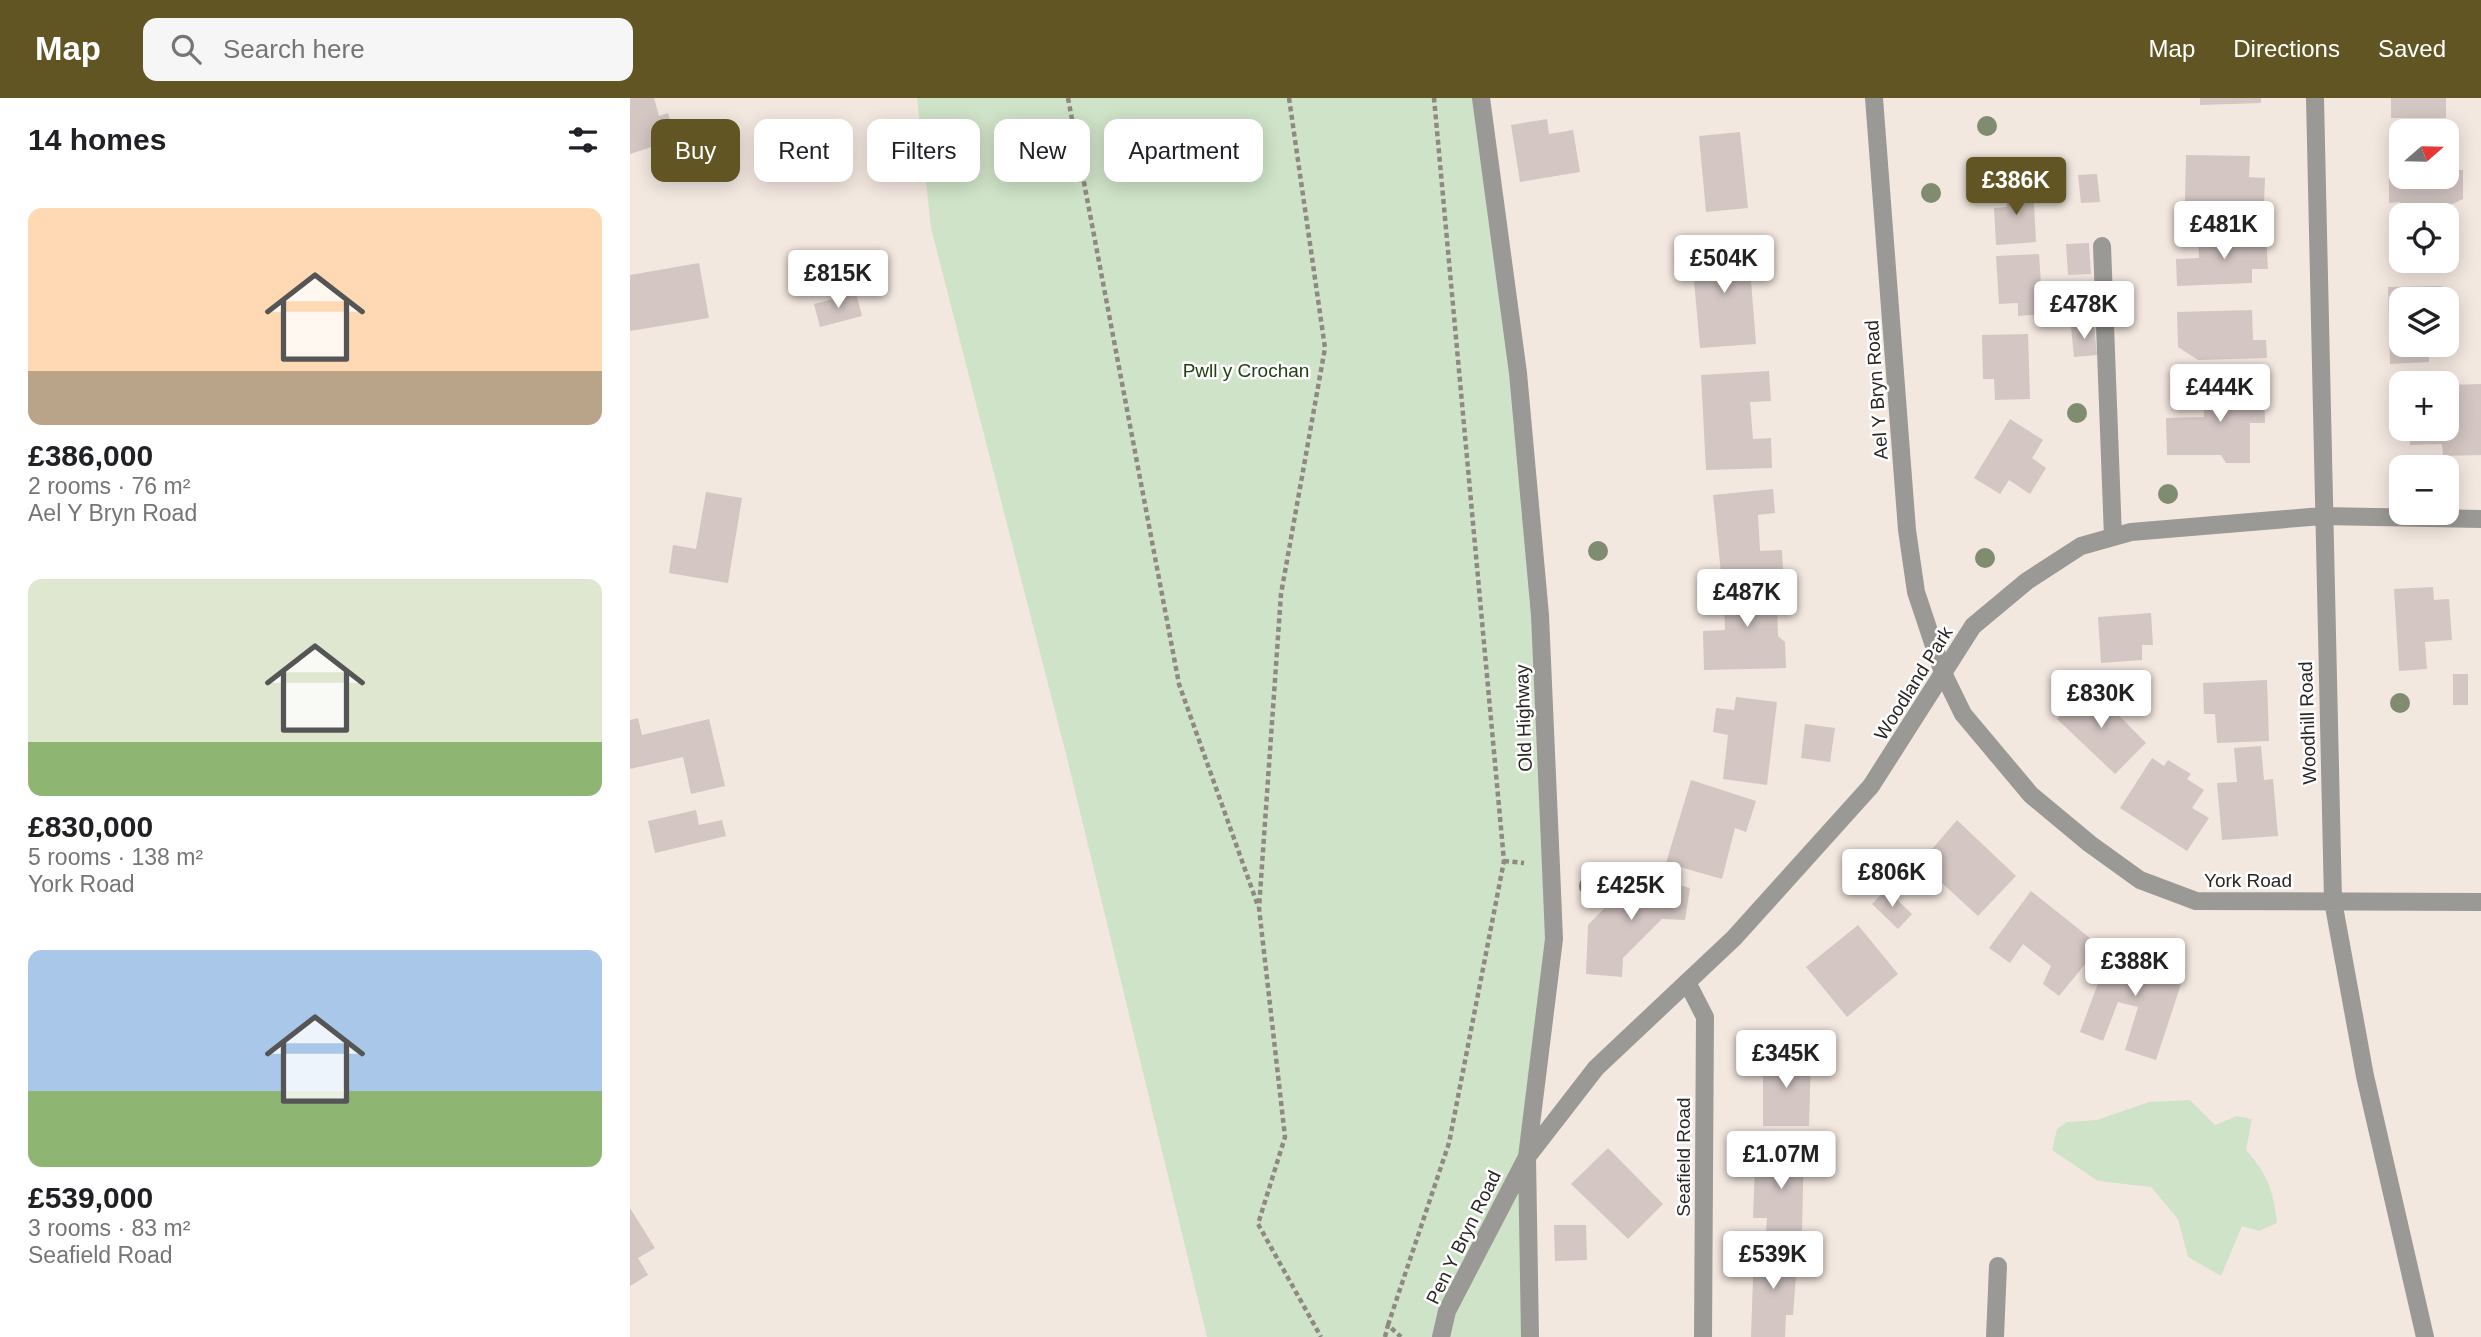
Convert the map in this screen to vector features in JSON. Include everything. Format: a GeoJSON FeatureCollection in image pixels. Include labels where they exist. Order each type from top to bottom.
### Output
{"type":"FeatureCollection","features":[{"type":"Feature","properties":{"kind":"street","name":"Old Highway"},"geometry":{"type":"LineString","coordinates":[[1480,98],[1518,373],[1540,615],[1554,939],[1527,1157],[1530,1337]]}},
{"type":"Feature","properties":{"kind":"street","name":"Ael Y Bryn Road"},"geometry":{"type":"LineString","coordinates":[[1874,98],[1907,530],[1916,592],[1944,673]]}},
{"type":"Feature","properties":{"kind":"street","name":"Woodhill Road"},"geometry":{"type":"LineString","coordinates":[[2315,98],[2322,516],[2333,901],[2365,1076],[2425,1337]]}},
{"type":"Feature","properties":{"kind":"street"},"geometry":{"type":"LineString","coordinates":[[2102,246],[2113,537]]}},
{"type":"Feature","properties":{"kind":"street","name":"Woodland Park"},"geometry":{"type":"LineString","coordinates":[[1527,1157],[1596,1068],[1734,938],[1871,786],[1973,626],[2027,581],[2081,546],[2131,532],[2322,516],[2481,519]]}},
{"type":"Feature","properties":{"kind":"street","name":"York Road"},"geometry":{"type":"LineString","coordinates":[[1944,673],[1963,713],[2031,795],[2090,844],[2140,880],[2196,901],[2481,902]]}},
{"type":"Feature","properties":{"kind":"street","name":"Seafield Road"},"geometry":{"type":"LineString","coordinates":[[1687,982],[1705,1017],[1703,1337]]}},
{"type":"Feature","properties":{"kind":"street","name":"Pen Y Bryn Road"},"geometry":{"type":"LineString","coordinates":[[1441,1337],[1447,1311],[1527,1157]]}},
{"type":"Feature","properties":{"kind":"street"},"geometry":{"type":"LineString","coordinates":[[1994,1337],[1998,1266]]}},
{"type":"Feature","properties":{"kind":"path"},"geometry":{"type":"LineString","coordinates":[[1068,98],[1179,684],[1259,908]]}},
{"type":"Feature","properties":{"kind":"path"},"geometry":{"type":"LineString","coordinates":[[1289,98],[1325,348],[1282,594],[1259,908],[1285,1137],[1258,1224],[1321,1337]]}},
{"type":"Feature","properties":{"kind":"path"},"geometry":{"type":"LineString","coordinates":[[1385,1337],[1449,1143],[1504,861],[1434,98]]}},
{"type":"Feature","properties":{"kind":"path"},"geometry":{"type":"LineString","coordinates":[[1388,1325],[1401,1337]]}},
{"type":"Feature","properties":{"kind":"green space","name":"Pwll y Crochan"},"geometry":{"type":"Polygon","coordinates":[[[917,98],[1481,98],[1518,373],[1554,939],[1519,1204],[1530,1337],[1207,1337],[1066,754],[931,228],[926,182],[980,182],[980,119],[919,119],[917,98]]]}},
{"type":"Feature","properties":{"kind":"green space"},"geometry":{"type":"Polygon","coordinates":[[[2190,1100],[2215,1125],[2237,1116],[2252,1119],[2246,1150],[2264,1175],[2275,1211],[2277,1223],[2259,1231],[2242,1226],[2221,1276],[2188,1257],[2178,1219],[2151,1187],[2098,1181],[2052,1150],[2057,1129],[2067,1122],[2097,1120],[2149,1102],[2190,1100]]]}},
{"type":"Feature","properties":{"kind":"building"},"geometry":{"type":"Polygon","coordinates":[[[630,98],[654,98],[659,116],[668,113],[670,119],[651,119],[651,147],[630,154],[630,98]]]}},
{"type":"Feature","properties":{"kind":"building"},"geometry":{"type":"Polygon","coordinates":[[[2200,98],[2261,98],[2261,103],[2200,105],[2200,98]]]}},
{"type":"Feature","properties":{"kind":"building"},"geometry":{"type":"Polygon","coordinates":[[[2391,98],[2446,98],[2446,118],[2391,118],[2391,98]]]}},
{"type":"Feature","properties":{"kind":"building"},"geometry":{"type":"Polygon","coordinates":[[[1547,119],[1549,134],[1573,130],[1580,172],[1520,182],[1511,125],[1547,119]]]}},
{"type":"Feature","properties":{"kind":"building"},"geometry":{"type":"Polygon","coordinates":[[[1740,132],[1748,208],[1706,212],[1699,136],[1740,132]]]}},
{"type":"Feature","properties":{"kind":"building"},"geometry":{"type":"Polygon","coordinates":[[[2186,155],[2250,156],[2249,177],[2265,178],[2264,203],[2185,201],[2186,155]]]}},
{"type":"Feature","properties":{"kind":"building"},"geometry":{"type":"Polygon","coordinates":[[[2459,170],[2463,170],[2463,199],[2454,203],[2389,203],[2389,189],[2459,189],[2459,170]]]}},
{"type":"Feature","properties":{"kind":"building"},"geometry":{"type":"Polygon","coordinates":[[[2097,174],[2100,202],[2081,203],[2078,175],[2097,174]]]}},
{"type":"Feature","properties":{"kind":"building"},"geometry":{"type":"Polygon","coordinates":[[[2033,185],[2036,242],[1996,245],[1994,208],[2007,207],[2006,186],[2033,185]]]}},
{"type":"Feature","properties":{"kind":"building"},"geometry":{"type":"Polygon","coordinates":[[[2266,236],[2268,269],[2252,269],[2252,283],[2177,286],[2176,259],[2199,258],[2198,238],[2266,236]]]}},
{"type":"Feature","properties":{"kind":"building"},"geometry":{"type":"Polygon","coordinates":[[[1748,243],[1756,344],[1700,348],[1691,247],[1748,243]]]}},
{"type":"Feature","properties":{"kind":"building"},"geometry":{"type":"Polygon","coordinates":[[[2089,243],[2091,274],[2068,275],[2066,244],[2089,243]]]}},
{"type":"Feature","properties":{"kind":"building"},"geometry":{"type":"Polygon","coordinates":[[[2039,254],[2043,314],[2018,316],[2018,303],[1999,304],[1996,256],[2039,254]]]}},
{"type":"Feature","properties":{"kind":"building"},"geometry":{"type":"Polygon","coordinates":[[[699,263],[709,318],[630,331],[630,275],[699,263]]]}},
{"type":"Feature","properties":{"kind":"building"},"geometry":{"type":"Polygon","coordinates":[[[2442,286],[2389,287],[2389,326],[2388,287],[2442,286]]]}},
{"type":"Feature","properties":{"kind":"building"},"geometry":{"type":"Polygon","coordinates":[[[856,293],[862,316],[820,327],[814,304],[856,293]]]}},
{"type":"Feature","properties":{"kind":"building"},"geometry":{"type":"Polygon","coordinates":[[[2252,310],[2253,340],[2266,340],[2267,358],[2198,360],[2178,347],[2177,312],[2252,310]]]}},
{"type":"Feature","properties":{"kind":"building"},"geometry":{"type":"Polygon","coordinates":[[[2094,325],[2097,355],[2074,357],[2071,327],[2094,325]]]}},
{"type":"Feature","properties":{"kind":"building"},"geometry":{"type":"Polygon","coordinates":[[[2028,334],[2030,399],[1995,400],[1994,379],[1983,379],[1982,335],[2028,334]]]}},
{"type":"Feature","properties":{"kind":"building"},"geometry":{"type":"Polygon","coordinates":[[[2390,357],[2429,357],[2429,362],[2390,364],[2390,357]]]}},
{"type":"Feature","properties":{"kind":"building"},"geometry":{"type":"Polygon","coordinates":[[[1769,371],[1771,401],[1750,402],[1753,439],[1771,438],[1772,468],[1706,470],[1701,375],[1769,371]]]}},
{"type":"Feature","properties":{"kind":"building"},"geometry":{"type":"Polygon","coordinates":[[[2264,384],[2265,423],[2250,423],[2250,463],[2226,463],[2221,455],[2167,455],[2166,418],[2204,417],[2203,385],[2264,384]]]}},
{"type":"Feature","properties":{"kind":"building"},"geometry":{"type":"Polygon","coordinates":[[[2481,384],[2481,455],[2443,455],[2442,444],[2410,445],[2410,441],[2459,441],[2459,385],[2481,384]]]}},
{"type":"Feature","properties":{"kind":"building"},"geometry":{"type":"Polygon","coordinates":[[[2010,419],[2043,440],[2032,458],[2046,468],[2030,494],[2009,480],[2000,494],[1974,478],[2010,419]]]}},
{"type":"Feature","properties":{"kind":"building"},"geometry":{"type":"Polygon","coordinates":[[[1773,489],[1775,513],[1758,515],[1760,551],[1782,550],[1783,572],[1721,573],[1713,495],[1773,489]]]}},
{"type":"Feature","properties":{"kind":"building"},"geometry":{"type":"Polygon","coordinates":[[[706,492],[742,498],[728,583],[669,573],[673,545],[696,549],[706,492]]]}},
{"type":"Feature","properties":{"kind":"building"},"geometry":{"type":"Polygon","coordinates":[[[1776,579],[1778,636],[1785,642],[1786,668],[1704,670],[1703,631],[1725,630],[1723,581],[1776,579]]]}},
{"type":"Feature","properties":{"kind":"building"},"geometry":{"type":"Polygon","coordinates":[[[2433,587],[2434,600],[2449,599],[2452,640],[2425,642],[2427,669],[2399,671],[2394,589],[2433,587]]]}},
{"type":"Feature","properties":{"kind":"building"},"geometry":{"type":"Polygon","coordinates":[[[2151,613],[2153,645],[2142,645],[2142,660],[2101,663],[2098,617],[2151,613]]]}},
{"type":"Feature","properties":{"kind":"building"},"geometry":{"type":"Polygon","coordinates":[[[2453,674],[2468,674],[2468,705],[2453,705],[2453,674]]]}},
{"type":"Feature","properties":{"kind":"building"},"geometry":{"type":"Polygon","coordinates":[[[2267,680],[2269,741],[2217,743],[2215,714],[2204,714],[2203,683],[2267,680]]]}},
{"type":"Feature","properties":{"kind":"building"},"geometry":{"type":"Polygon","coordinates":[[[2089,685],[2146,743],[2115,774],[2057,719],[2089,685]]]}},
{"type":"Feature","properties":{"kind":"building"},"geometry":{"type":"Polygon","coordinates":[[[1736,697],[1777,702],[1767,785],[1723,779],[1728,735],[1713,732],[1716,708],[1734,710],[1736,697]]]}},
{"type":"Feature","properties":{"kind":"building"},"geometry":{"type":"Polygon","coordinates":[[[638,718],[642,735],[709,719],[725,786],[691,794],[683,757],[630,769],[630,720],[638,718]]]}},
{"type":"Feature","properties":{"kind":"building"},"geometry":{"type":"Polygon","coordinates":[[[1805,724],[1835,728],[1830,762],[1801,758],[1805,724]]]}},
{"type":"Feature","properties":{"kind":"building"},"geometry":{"type":"Polygon","coordinates":[[[2261,746],[2264,780],[2273,779],[2278,836],[2222,840],[2217,783],[2237,782],[2234,748],[2261,746]]]}},
{"type":"Feature","properties":{"kind":"building"},"geometry":{"type":"Polygon","coordinates":[[[2152,758],[2164,766],[2168,760],[2191,774],[2187,779],[2204,790],[2192,808],[2209,818],[2187,851],[2120,808],[2152,758]]]}},
{"type":"Feature","properties":{"kind":"building"},"geometry":{"type":"Polygon","coordinates":[[[1691,780],[1756,801],[1746,832],[1735,828],[1722,879],[1666,863],[1691,780]]]}},
{"type":"Feature","properties":{"kind":"building"},"geometry":{"type":"Polygon","coordinates":[[[696,810],[699,825],[722,820],[726,836],[655,853],[648,821],[696,810]]]}},
{"type":"Feature","properties":{"kind":"building"},"geometry":{"type":"Polygon","coordinates":[[[1957,820],[2016,876],[1978,916],[1920,863],[1957,820]]]}},
{"type":"Feature","properties":{"kind":"building"},"geometry":{"type":"Polygon","coordinates":[[[1637,874],[1690,888],[1685,920],[1662,919],[1623,958],[1622,977],[1586,974],[1588,925],[1637,874]]]}},
{"type":"Feature","properties":{"kind":"building"},"geometry":{"type":"Polygon","coordinates":[[[1886,889],[1912,914],[1898,929],[1872,904],[1886,889]]]}},
{"type":"Feature","properties":{"kind":"building"},"geometry":{"type":"Polygon","coordinates":[[[2031,891],[2100,946],[2059,996],[2043,984],[2051,966],[2023,944],[2010,963],[1989,948],[2031,891]]]}},
{"type":"Feature","properties":{"kind":"building"},"geometry":{"type":"Polygon","coordinates":[[[1858,925],[1898,974],[1847,1017],[1806,967],[1858,925]]]}},
{"type":"Feature","properties":{"kind":"building"},"geometry":{"type":"Polygon","coordinates":[[[2113,943],[2186,969],[2156,1060],[2125,1050],[2138,1007],[2118,1002],[2103,1041],[2080,1032],[2113,943]]]}},
{"type":"Feature","properties":{"kind":"building"},"geometry":{"type":"Polygon","coordinates":[[[1763,1054],[1811,1057],[1809,1126],[1763,1126],[1763,1054]]]}},
{"type":"Feature","properties":{"kind":"building"},"geometry":{"type":"Polygon","coordinates":[[[1780,1143],[1804,1144],[1802,1233],[1766,1231],[1767,1218],[1753,1218],[1755,1164],[1779,1164],[1780,1143]]]}},
{"type":"Feature","properties":{"kind":"building"},"geometry":{"type":"Polygon","coordinates":[[[1608,1148],[1663,1204],[1628,1239],[1571,1184],[1608,1148]]]}},
{"type":"Feature","properties":{"kind":"building"},"geometry":{"type":"Polygon","coordinates":[[[630,1208],[655,1248],[638,1258],[648,1275],[630,1286],[630,1208]]]}},
{"type":"Feature","properties":{"kind":"building"},"geometry":{"type":"Polygon","coordinates":[[[1554,1225],[1586,1225],[1587,1260],[1555,1261],[1554,1225]]]}},
{"type":"Feature","properties":{"kind":"building"},"geometry":{"type":"Polygon","coordinates":[[[1754,1248],[1798,1251],[1793,1315],[1786,1315],[1785,1337],[1751,1337],[1754,1248]]]}}]}
